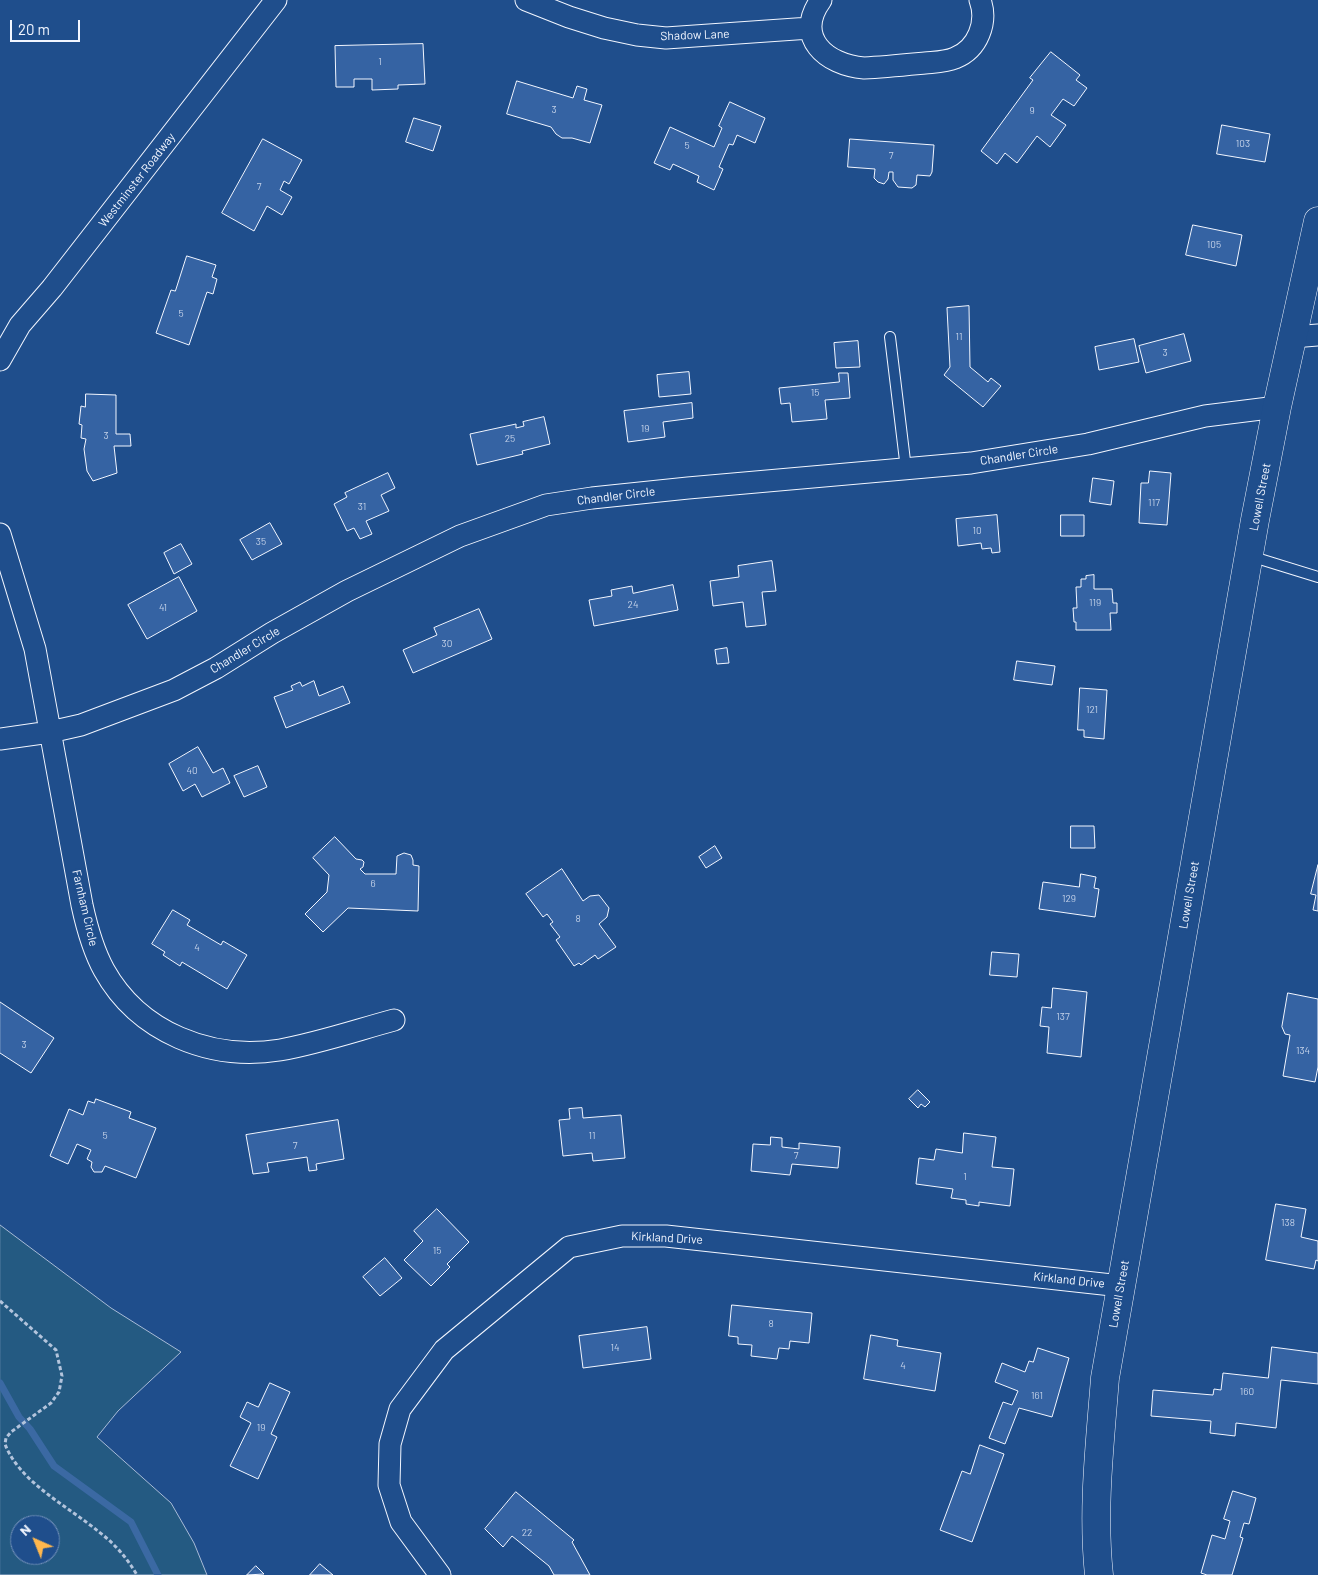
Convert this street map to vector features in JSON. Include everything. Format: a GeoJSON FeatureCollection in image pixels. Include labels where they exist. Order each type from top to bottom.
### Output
{"type":"FeatureCollection","features":[{"type":"Feature","properties":{"kind":"main road","name":"Lowell Street"},"geometry":{"type":"LineString","coordinates":[[1099,1575],[1095,1541],[1098,1461],[1105,1378],[1249,555],[1277,406],[1306,336],[1318,221]]}},
{"type":"Feature","properties":{"kind":"street","name":"Westminster Roadway"},"geometry":{"type":"LineString","coordinates":[[0,360],[20,325],[58,280],[276,0]]}},
{"type":"Feature","properties":{"kind":"street","name":"Shadow Lane"},"geometry":{"type":"LineString","coordinates":[[526,0],[568,17],[604,28],[637,35],[666,38],[810,28]]}},
{"type":"Feature","properties":{"kind":"street"},"geometry":{"type":"LineString","coordinates":[[821,0],[811,17],[810,28],[816,43],[826,54],[839,63],[850,67],[864,68],[945,61],[962,54],[977,39],[983,21],[980,0]]}},
{"type":"Feature","properties":{"kind":"street","name":"Chandler Circle"},"geometry":{"type":"LineString","coordinates":[[0,739],[50,732],[81,725],[174,690],[216,668],[347,591],[460,536],[546,506],[592,498],[688,488],[971,463],[1088,444],[1205,416],[1277,406]]}},
{"type":"Feature","properties":{"kind":"street"},"geometry":{"type":"LineString","coordinates":[[0,534],[35,649],[50,732]]}},
{"type":"Feature","properties":{"kind":"street","name":"Farnham Circle"},"geometry":{"type":"LineString","coordinates":[[50,732],[82,905],[91,940],[110,980],[139,1013],[157,1026],[187,1042],[219,1050],[241,1052],[281,1050],[394,1020]]}},
{"type":"Feature","properties":{"kind":"street","name":"Kirkland Drive"},"geometry":{"type":"LineString","coordinates":[[440,1575],[401,1522],[389,1485],[390,1444],[400,1409],[444,1350],[570,1247],[622,1236],[666,1236],[1120,1286]]}},
{"type":"Feature","properties":{"kind":"lane"},"geometry":{"type":"LineString","coordinates":[[890,337],[906,469]]}},
{"type":"Feature","properties":{"kind":"lane"},"geometry":{"type":"LineString","coordinates":[[1249,555],[1318,576]]}},
{"type":"Feature","properties":{"kind":"path"},"geometry":{"type":"LineString","coordinates":[[0,1301],[52,1346],[58,1356],[62,1376],[59,1392],[50,1404],[11,1432],[6,1438],[5,1444],[8,1451],[20,1469],[107,1538],[127,1559],[137,1575]]}},
{"type":"Feature","properties":{"kind":"shaded area"},"geometry":{"type":"Polygon","coordinates":[[[0,1225],[111,1308],[181,1352],[118,1411],[97,1437],[171,1503],[194,1543],[207,1575],[0,1575],[0,1225]]]}},
{"type":"Feature","properties":{"kind":"building"},"geometry":{"type":"Polygon","coordinates":[[[423,44],[425,84],[398,85],[398,89],[372,90],[372,79],[354,79],[354,87],[336,87],[335,46],[423,44]]]}},
{"type":"Feature","properties":{"kind":"building"},"geometry":{"type":"Polygon","coordinates":[[[1051,52],[1080,75],[1076,80],[1087,88],[1074,106],[1063,99],[1051,115],[1066,125],[1050,147],[1037,136],[1017,163],[1005,153],[997,164],[981,151],[1033,80],[1030,78],[1051,52]]]}},
{"type":"Feature","properties":{"kind":"building"},"geometry":{"type":"Polygon","coordinates":[[[517,81],[573,98],[577,86],[587,89],[584,100],[602,105],[590,143],[572,138],[562,138],[551,127],[507,114],[517,81]]]}},
{"type":"Feature","properties":{"kind":"building"},"geometry":{"type":"Polygon","coordinates":[[[730,102],[765,118],[755,143],[737,135],[733,145],[729,144],[719,167],[723,169],[714,190],[697,182],[699,176],[673,164],[670,170],[654,163],[670,127],[714,147],[722,128],[719,126],[730,102]]]}},
{"type":"Feature","properties":{"kind":"building"},"geometry":{"type":"Polygon","coordinates":[[[414,118],[441,126],[433,151],[406,142],[414,118]]]}},
{"type":"Feature","properties":{"kind":"building"},"geometry":{"type":"Polygon","coordinates":[[[1222,125],[1270,134],[1265,162],[1217,154],[1222,125]]]}},
{"type":"Feature","properties":{"kind":"building"},"geometry":{"type":"Polygon","coordinates":[[[263,139],[302,160],[289,184],[284,181],[280,190],[292,197],[282,215],[267,206],[254,231],[222,213],[263,139]]]}},
{"type":"Feature","properties":{"kind":"building"},"geometry":{"type":"Polygon","coordinates":[[[850,139],[934,145],[932,172],[930,176],[917,175],[916,185],[912,188],[898,187],[893,180],[893,172],[889,172],[888,179],[884,184],[878,182],[874,178],[875,169],[848,167],[850,139]]]}},
{"type":"Feature","properties":{"kind":"building"},"geometry":{"type":"Polygon","coordinates":[[[1193,225],[1242,235],[1236,266],[1186,255],[1193,225]]]}},
{"type":"Feature","properties":{"kind":"building"},"geometry":{"type":"Polygon","coordinates":[[[187,256],[216,265],[212,277],[217,279],[213,294],[207,292],[189,345],[156,333],[171,290],[175,291],[187,256]]]}},
{"type":"Feature","properties":{"kind":"building"},"geometry":{"type":"Polygon","coordinates":[[[969,306],[970,367],[988,382],[991,378],[1001,386],[983,407],[944,375],[950,367],[947,308],[969,306]]]}},
{"type":"Feature","properties":{"kind":"building"},"geometry":{"type":"Polygon","coordinates":[[[1184,334],[1191,361],[1146,373],[1139,346],[1184,334]]]}},
{"type":"Feature","properties":{"kind":"building"},"geometry":{"type":"Polygon","coordinates":[[[1134,339],[1139,362],[1099,370],[1095,347],[1134,339]]]}},
{"type":"Feature","properties":{"kind":"building"},"geometry":{"type":"Polygon","coordinates":[[[858,341],[860,367],[836,368],[834,343],[858,341]]]}},
{"type":"Feature","properties":{"kind":"building"},"geometry":{"type":"Polygon","coordinates":[[[689,372],[691,394],[659,397],[657,375],[689,372]]]}},
{"type":"Feature","properties":{"kind":"building"},"geometry":{"type":"Polygon","coordinates":[[[839,373],[848,373],[850,398],[825,400],[827,419],[792,422],[790,403],[781,404],[779,388],[839,382],[839,373]]]}},
{"type":"Feature","properties":{"kind":"building"},"geometry":{"type":"Polygon","coordinates":[[[86,394],[116,395],[116,434],[130,434],[131,446],[114,446],[117,473],[93,481],[87,471],[84,449],[86,439],[81,438],[82,425],[79,424],[81,406],[85,407],[86,394]]]}},
{"type":"Feature","properties":{"kind":"building"},"geometry":{"type":"Polygon","coordinates":[[[692,403],[693,418],[663,422],[665,437],[628,442],[624,411],[692,403]]]}},
{"type":"Feature","properties":{"kind":"building"},"geometry":{"type":"Polygon","coordinates":[[[544,417],[550,444],[522,451],[523,454],[477,465],[470,434],[516,424],[516,428],[524,426],[523,422],[544,417]]]}},
{"type":"Feature","properties":{"kind":"building"},"geometry":{"type":"Polygon","coordinates":[[[1150,471],[1171,473],[1167,525],[1139,523],[1141,483],[1148,483],[1150,471]]]}},
{"type":"Feature","properties":{"kind":"building"},"geometry":{"type":"Polygon","coordinates":[[[388,473],[395,488],[381,495],[389,511],[366,521],[372,534],[360,539],[354,528],[347,531],[334,504],[347,497],[345,493],[388,473]]]}},
{"type":"Feature","properties":{"kind":"building"},"geometry":{"type":"Polygon","coordinates":[[[1093,478],[1114,481],[1111,505],[1090,502],[1093,478]]]}},
{"type":"Feature","properties":{"kind":"building"},"geometry":{"type":"Polygon","coordinates":[[[997,515],[1000,552],[992,553],[991,548],[982,549],[981,543],[958,546],[956,519],[997,515]]]}},
{"type":"Feature","properties":{"kind":"building"},"geometry":{"type":"Polygon","coordinates":[[[1061,515],[1084,515],[1084,536],[1061,536],[1061,515]]]}},
{"type":"Feature","properties":{"kind":"building"},"geometry":{"type":"Polygon","coordinates":[[[270,523],[282,544],[252,560],[240,540],[270,523]]]}},
{"type":"Feature","properties":{"kind":"building"},"geometry":{"type":"Polygon","coordinates":[[[181,544],[192,564],[174,574],[164,553],[181,544]]]}},
{"type":"Feature","properties":{"kind":"building"},"geometry":{"type":"Polygon","coordinates":[[[772,561],[776,591],[762,592],[766,625],[746,627],[743,602],[713,606],[710,581],[739,577],[738,566],[772,561]]]}},
{"type":"Feature","properties":{"kind":"building"},"geometry":{"type":"Polygon","coordinates":[[[1094,575],[1094,589],[1112,589],[1113,603],[1117,603],[1117,613],[1110,613],[1111,630],[1076,630],[1073,608],[1077,608],[1076,587],[1081,587],[1081,579],[1094,575]]]}},
{"type":"Feature","properties":{"kind":"building"},"geometry":{"type":"Polygon","coordinates":[[[179,577],[197,611],[147,639],[128,605],[179,577]]]}},
{"type":"Feature","properties":{"kind":"building"},"geometry":{"type":"Polygon","coordinates":[[[673,585],[678,610],[594,626],[589,600],[612,596],[611,590],[632,586],[633,593],[673,585]]]}},
{"type":"Feature","properties":{"kind":"building"},"geometry":{"type":"Polygon","coordinates":[[[479,609],[492,639],[413,673],[403,650],[437,635],[434,628],[479,609]]]}},
{"type":"Feature","properties":{"kind":"building"},"geometry":{"type":"Polygon","coordinates":[[[727,648],[729,663],[717,664],[715,650],[727,648]]]}},
{"type":"Feature","properties":{"kind":"building"},"geometry":{"type":"Polygon","coordinates":[[[1017,661],[1055,666],[1052,685],[1014,680],[1017,661]]]}},
{"type":"Feature","properties":{"kind":"building"},"geometry":{"type":"Polygon","coordinates":[[[314,681],[319,696],[343,686],[350,703],[286,728],[274,697],[293,690],[291,686],[300,682],[302,686],[314,681]]]}},
{"type":"Feature","properties":{"kind":"building"},"geometry":{"type":"Polygon","coordinates":[[[1080,688],[1107,690],[1104,739],[1084,737],[1084,730],[1078,730],[1080,688]]]}},
{"type":"Feature","properties":{"kind":"building"},"geometry":{"type":"Polygon","coordinates":[[[198,747],[213,773],[223,768],[230,783],[202,797],[195,784],[183,791],[169,764],[198,747]]]}},
{"type":"Feature","properties":{"kind":"building"},"geometry":{"type":"Polygon","coordinates":[[[258,766],[267,787],[244,797],[234,776],[258,766]]]}},
{"type":"Feature","properties":{"kind":"building"},"geometry":{"type":"Polygon","coordinates":[[[1071,826],[1094,826],[1095,848],[1071,848],[1071,826]]]}},
{"type":"Feature","properties":{"kind":"building"},"geometry":{"type":"Polygon","coordinates":[[[335,837],[356,859],[364,862],[363,867],[360,869],[365,874],[396,874],[397,856],[404,853],[411,855],[413,865],[419,866],[418,911],[348,908],[323,932],[305,914],[327,892],[329,875],[313,858],[335,837]]]}},
{"type":"Feature","properties":{"kind":"building"},"geometry":{"type":"Polygon","coordinates":[[[715,846],[722,858],[706,868],[699,857],[715,846]]]}},
{"type":"Feature","properties":{"kind":"building"},"geometry":{"type":"Polygon","coordinates":[[[1318,865],[1318,911],[1313,910],[1316,895],[1311,894],[1318,865]]]}},
{"type":"Feature","properties":{"kind":"building"},"geometry":{"type":"Polygon","coordinates":[[[562,869],[583,901],[590,896],[599,895],[609,908],[607,917],[599,924],[616,947],[598,959],[595,955],[581,965],[579,963],[574,966],[556,940],[560,937],[550,924],[553,922],[547,914],[543,917],[526,894],[562,869]]]}},
{"type":"Feature","properties":{"kind":"building"},"geometry":{"type":"Polygon","coordinates":[[[1081,874],[1096,877],[1094,888],[1099,889],[1095,917],[1039,909],[1043,882],[1079,887],[1081,874]]]}},
{"type":"Feature","properties":{"kind":"building"},"geometry":{"type":"Polygon","coordinates":[[[173,910],[190,920],[187,925],[221,945],[223,941],[247,955],[227,989],[182,962],[180,966],[163,955],[165,952],[152,944],[173,910]]]}},
{"type":"Feature","properties":{"kind":"building"},"geometry":{"type":"Polygon","coordinates":[[[992,952],[1019,954],[1017,977],[990,975],[992,952]]]}},
{"type":"Feature","properties":{"kind":"building"},"geometry":{"type":"Polygon","coordinates":[[[1053,988],[1087,992],[1081,1057],[1047,1053],[1049,1027],[1040,1026],[1042,1007],[1051,1008],[1053,988]]]}},
{"type":"Feature","properties":{"kind":"building"},"geometry":{"type":"Polygon","coordinates":[[[1288,993],[1318,999],[1318,1067],[1315,1082],[1283,1076],[1290,1035],[1285,1034],[1282,1027],[1288,993]]]}},
{"type":"Feature","properties":{"kind":"building"},"geometry":{"type":"Polygon","coordinates":[[[0,1002],[54,1038],[31,1073],[0,1053],[0,1002]]]}},
{"type":"Feature","properties":{"kind":"building"},"geometry":{"type":"Polygon","coordinates":[[[918,1090],[930,1102],[925,1107],[921,1104],[918,1108],[909,1099],[918,1090]]]}},
{"type":"Feature","properties":{"kind":"building"},"geometry":{"type":"Polygon","coordinates":[[[96,1099],[131,1112],[129,1118],[156,1128],[136,1178],[105,1166],[102,1172],[94,1172],[91,1167],[92,1162],[87,1159],[91,1150],[77,1144],[68,1164],[50,1156],[69,1109],[83,1115],[88,1101],[94,1103],[96,1099]]]}},
{"type":"Feature","properties":{"kind":"building"},"geometry":{"type":"Polygon","coordinates":[[[582,1108],[583,1118],[621,1115],[625,1158],[593,1161],[592,1153],[563,1156],[559,1120],[570,1119],[569,1109],[582,1108]]]}},
{"type":"Feature","properties":{"kind":"building"},"geometry":{"type":"Polygon","coordinates":[[[338,1120],[344,1159],[316,1164],[317,1170],[309,1171],[307,1157],[267,1163],[269,1172],[253,1174],[246,1135],[338,1120]]]}},
{"type":"Feature","properties":{"kind":"building"},"geometry":{"type":"Polygon","coordinates":[[[964,1133],[996,1137],[992,1167],[1014,1169],[1010,1206],[979,1202],[979,1206],[966,1204],[966,1200],[951,1198],[953,1189],[916,1184],[919,1158],[934,1160],[936,1149],[962,1153],[964,1133]]]}},
{"type":"Feature","properties":{"kind":"building"},"geometry":{"type":"Polygon","coordinates":[[[771,1137],[782,1138],[782,1147],[799,1149],[799,1143],[840,1147],[838,1168],[792,1164],[790,1175],[751,1171],[753,1144],[770,1145],[771,1137]]]}},
{"type":"Feature","properties":{"kind":"building"},"geometry":{"type":"Polygon","coordinates":[[[1276,1204],[1306,1209],[1301,1237],[1318,1241],[1318,1261],[1316,1260],[1314,1269],[1266,1260],[1276,1204]]]}},
{"type":"Feature","properties":{"kind":"building"},"geometry":{"type":"Polygon","coordinates":[[[437,1209],[469,1242],[447,1264],[450,1267],[431,1286],[404,1260],[423,1241],[414,1231],[437,1209]]]}},
{"type":"Feature","properties":{"kind":"building"},"geometry":{"type":"Polygon","coordinates":[[[385,1258],[402,1278],[380,1296],[363,1277],[385,1258]]]}},
{"type":"Feature","properties":{"kind":"building"},"geometry":{"type":"Polygon","coordinates":[[[732,1305],[812,1313],[809,1343],[790,1341],[789,1349],[779,1348],[777,1359],[751,1356],[752,1345],[738,1344],[738,1337],[729,1336],[732,1305]]]}},
{"type":"Feature","properties":{"kind":"building"},"geometry":{"type":"Polygon","coordinates":[[[647,1327],[651,1359],[583,1368],[579,1336],[647,1327]]]}},
{"type":"Feature","properties":{"kind":"building"},"geometry":{"type":"Polygon","coordinates":[[[871,1335],[898,1340],[897,1346],[941,1353],[935,1391],[864,1379],[871,1335]]]}},
{"type":"Feature","properties":{"kind":"building"},"geometry":{"type":"Polygon","coordinates":[[[1272,1347],[1318,1353],[1318,1384],[1281,1380],[1276,1428],[1236,1423],[1235,1436],[1210,1433],[1211,1421],[1151,1416],[1153,1390],[1213,1395],[1214,1389],[1221,1390],[1223,1373],[1268,1378],[1272,1347]]]}},
{"type":"Feature","properties":{"kind":"building"},"geometry":{"type":"Polygon","coordinates":[[[1038,1348],[1069,1358],[1052,1417],[1019,1408],[1005,1444],[989,1438],[1003,1402],[1012,1405],[1018,1391],[995,1382],[1002,1363],[1025,1372],[1029,1361],[1033,1362],[1038,1348]]]}},
{"type":"Feature","properties":{"kind":"building"},"geometry":{"type":"Polygon","coordinates":[[[270,1383],[290,1392],[271,1434],[277,1437],[258,1479],[230,1466],[251,1423],[240,1417],[247,1402],[258,1407],[270,1383]]]}},
{"type":"Feature","properties":{"kind":"building"},"geometry":{"type":"Polygon","coordinates":[[[980,1445],[1004,1454],[972,1542],[940,1530],[962,1471],[970,1474],[980,1445]]]}},
{"type":"Feature","properties":{"kind":"building"},"geometry":{"type":"Polygon","coordinates":[[[1233,1491],[1256,1498],[1249,1524],[1244,1523],[1240,1537],[1243,1538],[1232,1575],[1207,1575],[1201,1573],[1212,1535],[1225,1539],[1230,1521],[1224,1519],[1233,1491]]]}},
{"type":"Feature","properties":{"kind":"building"},"geometry":{"type":"Polygon","coordinates":[[[516,1492],[574,1540],[572,1542],[590,1575],[554,1575],[549,1566],[512,1536],[503,1547],[485,1529],[516,1492]]]}},
{"type":"Feature","properties":{"kind":"building"},"geometry":{"type":"Polygon","coordinates":[[[320,1564],[333,1575],[310,1575],[320,1564]]]}},
{"type":"Feature","properties":{"kind":"building"},"geometry":{"type":"Polygon","coordinates":[[[256,1566],[264,1574],[247,1575],[256,1566]]]}},
{"type":"Feature","properties":{"kind":"waterway"},"geometry":{"type":"LineString","coordinates":[[0,1383],[19,1417],[30,1429],[54,1466],[131,1522],[158,1575]]}}]}
